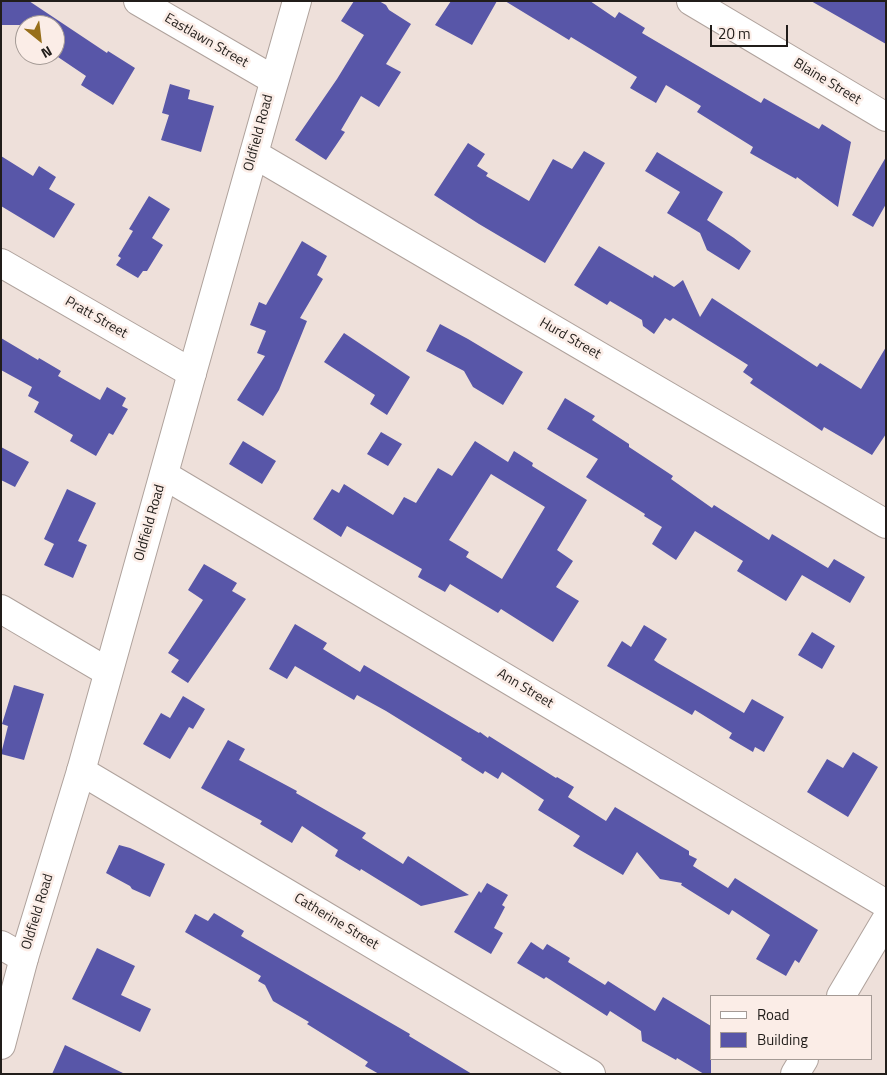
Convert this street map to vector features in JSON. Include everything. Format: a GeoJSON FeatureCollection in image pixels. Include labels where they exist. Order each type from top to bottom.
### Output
{"type":"FeatureCollection","features":[{"type":"Feature","properties":{"kind":"street","name":"Eastlawn Street"},"geometry":{"type":"LineString","coordinates":[[138,1],[274,80]]}},
{"type":"Feature","properties":{"kind":"street","name":"Oldfield Road"},"geometry":{"type":"LineString","coordinates":[[1,1045],[13,952],[81,771],[297,1]]}},
{"type":"Feature","properties":{"kind":"street","name":"Blaine Street"},"geometry":{"type":"LineString","coordinates":[[691,1],[886,117]]}},
{"type":"Feature","properties":{"kind":"street","name":"Hurd Street"},"geometry":{"type":"LineString","coordinates":[[254,154],[886,524]]}},
{"type":"Feature","properties":{"kind":"street","name":"Pratt Street"},"geometry":{"type":"LineString","coordinates":[[1,263],[192,373]]}},
{"type":"Feature","properties":{"kind":"street","name":"Ann Street"},"geometry":{"type":"LineString","coordinates":[[164,474],[886,904]]}},
{"type":"Feature","properties":{"kind":"street"},"geometry":{"type":"LineString","coordinates":[[1,609],[108,672]]}},
{"type":"Feature","properties":{"kind":"street","name":"Catherine Street"},"geometry":{"type":"LineString","coordinates":[[81,771],[591,1074]]}},
{"type":"Feature","properties":{"kind":"street"},"geometry":{"type":"LineString","coordinates":[[842,995],[886,920]]}},
{"type":"Feature","properties":{"kind":"street"},"geometry":{"type":"LineString","coordinates":[[795,1074],[803,1060]]}},
{"type":"Feature","properties":{"kind":"building"},"geometry":{"type":"Polygon","coordinates":[[[1,1],[29,1],[50,15],[15,15],[15,25],[1,25],[1,1]]]}},
{"type":"Feature","properties":{"kind":"building"},"geometry":{"type":"Polygon","coordinates":[[[354,1],[379,1],[411,24],[386,64],[401,72],[379,107],[361,96],[341,130],[345,132],[326,160],[295,140],[337,79],[364,35],[341,21],[354,1]]]}},
{"type":"Feature","properties":{"kind":"building"},"geometry":{"type":"Polygon","coordinates":[[[451,1],[497,1],[472,45],[435,25],[451,1]]]}},
{"type":"Feature","properties":{"kind":"building"},"geometry":{"type":"Polygon","coordinates":[[[505,1],[590,1],[615,18],[619,12],[645,28],[642,33],[761,103],[764,98],[819,129],[822,124],[851,142],[838,207],[797,177],[796,179],[750,153],[753,147],[697,112],[701,106],[666,85],[656,103],[630,88],[637,77],[571,37],[569,40],[505,1]]]}},
{"type":"Feature","properties":{"kind":"building"},"geometry":{"type":"Polygon","coordinates":[[[811,1],[886,1],[886,44],[811,1]]]}},
{"type":"Feature","properties":{"kind":"building"},"geometry":{"type":"Polygon","coordinates":[[[65,25],[107,53],[108,51],[135,68],[113,105],[81,85],[86,76],[65,62],[65,25]]]}},
{"type":"Feature","properties":{"kind":"building"},"geometry":{"type":"Polygon","coordinates":[[[170,84],[190,90],[188,99],[214,106],[201,152],[161,140],[169,115],[162,113],[170,84]]]}},
{"type":"Feature","properties":{"kind":"building"},"geometry":{"type":"Polygon","coordinates":[[[468,143],[485,154],[477,166],[488,173],[486,176],[529,201],[553,159],[572,169],[584,151],[605,163],[545,263],[434,195],[468,143]]]}},
{"type":"Feature","properties":{"kind":"building"},"geometry":{"type":"Polygon","coordinates":[[[657,152],[723,192],[707,220],[751,251],[739,270],[707,250],[700,233],[667,213],[680,192],[645,171],[657,152]]]}},
{"type":"Feature","properties":{"kind":"building"},"geometry":{"type":"Polygon","coordinates":[[[1,156],[33,176],[39,166],[56,177],[49,189],[75,204],[54,238],[1,206],[1,156]]]}},
{"type":"Feature","properties":{"kind":"building"},"geometry":{"type":"Polygon","coordinates":[[[886,157],[886,204],[873,227],[852,215],[886,157]]]}},
{"type":"Feature","properties":{"kind":"building"},"geometry":{"type":"Polygon","coordinates":[[[149,196],[170,209],[152,238],[163,245],[147,271],[143,271],[138,278],[116,265],[121,258],[118,256],[133,231],[129,229],[149,196]]]}},
{"type":"Feature","properties":{"kind":"building"},"geometry":{"type":"Polygon","coordinates":[[[302,241],[327,256],[317,275],[323,279],[300,318],[307,321],[279,390],[263,416],[237,400],[265,356],[257,353],[266,331],[250,325],[259,302],[266,305],[302,241]]]}},
{"type":"Feature","properties":{"kind":"building"},"geometry":{"type":"Polygon","coordinates":[[[599,246],[653,278],[654,275],[674,287],[683,280],[700,317],[712,298],[817,367],[820,363],[861,389],[886,347],[886,434],[872,455],[824,427],[822,431],[750,383],[753,379],[743,372],[748,365],[673,318],[670,321],[665,318],[654,334],[643,326],[642,320],[610,301],[607,305],[574,285],[599,246]]]}},
{"type":"Feature","properties":{"kind":"building"},"geometry":{"type":"Polygon","coordinates":[[[440,324],[523,372],[503,405],[473,387],[464,371],[426,351],[440,324]]]}},
{"type":"Feature","properties":{"kind":"building"},"geometry":{"type":"Polygon","coordinates":[[[344,333],[410,377],[387,415],[370,404],[375,395],[324,362],[344,333]]]}},
{"type":"Feature","properties":{"kind":"building"},"geometry":{"type":"Polygon","coordinates":[[[1,338],[61,371],[58,376],[100,400],[107,387],[126,398],[122,406],[128,409],[113,435],[109,433],[96,456],[70,441],[73,435],[34,412],[39,402],[28,396],[32,387],[1,370],[1,338]]]}},
{"type":"Feature","properties":{"kind":"building"},"geometry":{"type":"Polygon","coordinates":[[[565,398],[595,416],[592,420],[673,476],[671,479],[712,508],[714,505],[769,540],[772,534],[828,568],[834,559],[865,577],[850,603],[802,575],[786,601],[737,571],[743,561],[695,531],[676,560],[652,544],[662,527],[644,516],[645,514],[586,477],[598,459],[547,429],[565,398]]]}},
{"type":"Feature","properties":{"kind":"building"},"geometry":{"type":"Polygon","coordinates":[[[381,432],[402,444],[388,466],[367,454],[381,432]]]}},
{"type":"Feature","properties":{"kind":"building"},"geometry":{"type":"Polygon","coordinates":[[[243,441],[276,461],[262,484],[229,464],[243,441]]]}},
{"type":"Feature","properties":{"kind":"building"},"geometry":{"type":"Polygon","coordinates":[[[475,441],[508,462],[514,451],[533,463],[532,466],[587,500],[557,550],[573,561],[556,587],[579,601],[553,642],[501,609],[498,613],[450,584],[445,592],[418,577],[422,569],[347,526],[341,537],[313,519],[332,489],[339,493],[344,484],[393,515],[404,497],[416,503],[438,468],[452,476],[475,441]],[[491,474],[449,540],[469,552],[466,557],[502,579],[545,507],[491,474]]]}},
{"type":"Feature","properties":{"kind":"building"},"geometry":{"type":"Polygon","coordinates":[[[1,447],[29,462],[15,487],[1,480],[1,447]]]}},
{"type":"Feature","properties":{"kind":"building"},"geometry":{"type":"Polygon","coordinates":[[[67,489],[96,503],[78,541],[87,545],[73,578],[44,565],[54,544],[44,539],[67,489]]]}},
{"type":"Feature","properties":{"kind":"building"},"geometry":{"type":"Polygon","coordinates":[[[204,564],[237,583],[232,591],[246,599],[188,683],[171,672],[179,660],[168,653],[203,600],[188,590],[204,564]]]}},
{"type":"Feature","properties":{"kind":"building"},"geometry":{"type":"Polygon","coordinates":[[[295,624],[327,643],[323,649],[360,672],[364,665],[574,787],[568,797],[606,821],[615,807],[689,851],[689,855],[697,859],[693,866],[728,888],[735,878],[818,930],[799,963],[795,960],[786,976],[756,959],[770,935],[732,910],[729,915],[681,885],[682,883],[660,879],[637,852],[623,875],[573,846],[580,836],[538,810],[544,800],[502,772],[498,779],[485,771],[483,774],[461,760],[462,758],[386,711],[357,695],[354,700],[295,666],[287,679],[269,669],[295,624]]]}},
{"type":"Feature","properties":{"kind":"building"},"geometry":{"type":"Polygon","coordinates":[[[644,625],[667,639],[654,660],[658,663],[744,713],[752,699],[784,717],[764,752],[755,747],[753,752],[729,738],[732,733],[695,710],[692,715],[607,666],[622,641],[631,647],[644,625]]]}},
{"type":"Feature","properties":{"kind":"building"},"geometry":{"type":"Polygon","coordinates":[[[812,632],[835,646],[822,669],[798,655],[812,632]]]}},
{"type":"Feature","properties":{"kind":"building"},"geometry":{"type":"Polygon","coordinates":[[[14,685],[44,694],[24,760],[1,754],[8,726],[2,724],[14,685]]]}},
{"type":"Feature","properties":{"kind":"building"},"geometry":{"type":"Polygon","coordinates":[[[183,696],[205,709],[193,729],[189,727],[170,759],[143,744],[161,713],[170,718],[183,696]]]}},
{"type":"Feature","properties":{"kind":"building"},"geometry":{"type":"Polygon","coordinates":[[[228,740],[245,749],[239,760],[297,791],[296,793],[366,833],[362,838],[403,864],[408,856],[469,895],[421,906],[361,869],[360,871],[335,856],[338,850],[302,826],[292,843],[260,824],[262,821],[201,788],[228,740]]]}},
{"type":"Feature","properties":{"kind":"building"},"geometry":{"type":"Polygon","coordinates":[[[853,752],[878,767],[848,817],[807,792],[827,759],[843,768],[853,752]]]}},
{"type":"Feature","properties":{"kind":"building"},"geometry":{"type":"Polygon","coordinates":[[[119,845],[165,864],[150,897],[132,889],[130,886],[106,873],[119,845]]]}},
{"type":"Feature","properties":{"kind":"building"},"geometry":{"type":"Polygon","coordinates":[[[487,883],[508,895],[502,905],[505,907],[494,928],[503,933],[491,954],[454,932],[479,891],[481,893],[487,883]]]}},
{"type":"Feature","properties":{"kind":"building"},"geometry":{"type":"Polygon","coordinates":[[[214,913],[244,931],[241,936],[410,1034],[409,1036],[472,1074],[379,1074],[365,1066],[368,1062],[307,1024],[309,1022],[273,1001],[265,985],[258,981],[261,976],[185,932],[195,914],[208,921],[214,913]]]}},
{"type":"Feature","properties":{"kind":"building"},"geometry":{"type":"Polygon","coordinates":[[[531,942],[543,950],[547,944],[570,958],[568,962],[605,985],[608,981],[655,1011],[663,997],[710,1025],[711,1074],[704,1074],[642,1041],[641,1031],[610,1011],[607,1016],[546,977],[544,979],[517,963],[531,942]]]}},
{"type":"Feature","properties":{"kind":"building"},"geometry":{"type":"Polygon","coordinates":[[[97,948],[135,966],[121,995],[151,1009],[140,1032],[72,999],[97,948]]]}},
{"type":"Feature","properties":{"kind":"building"},"geometry":{"type":"Polygon","coordinates":[[[65,1045],[125,1074],[52,1074],[65,1045]]]}}]}
